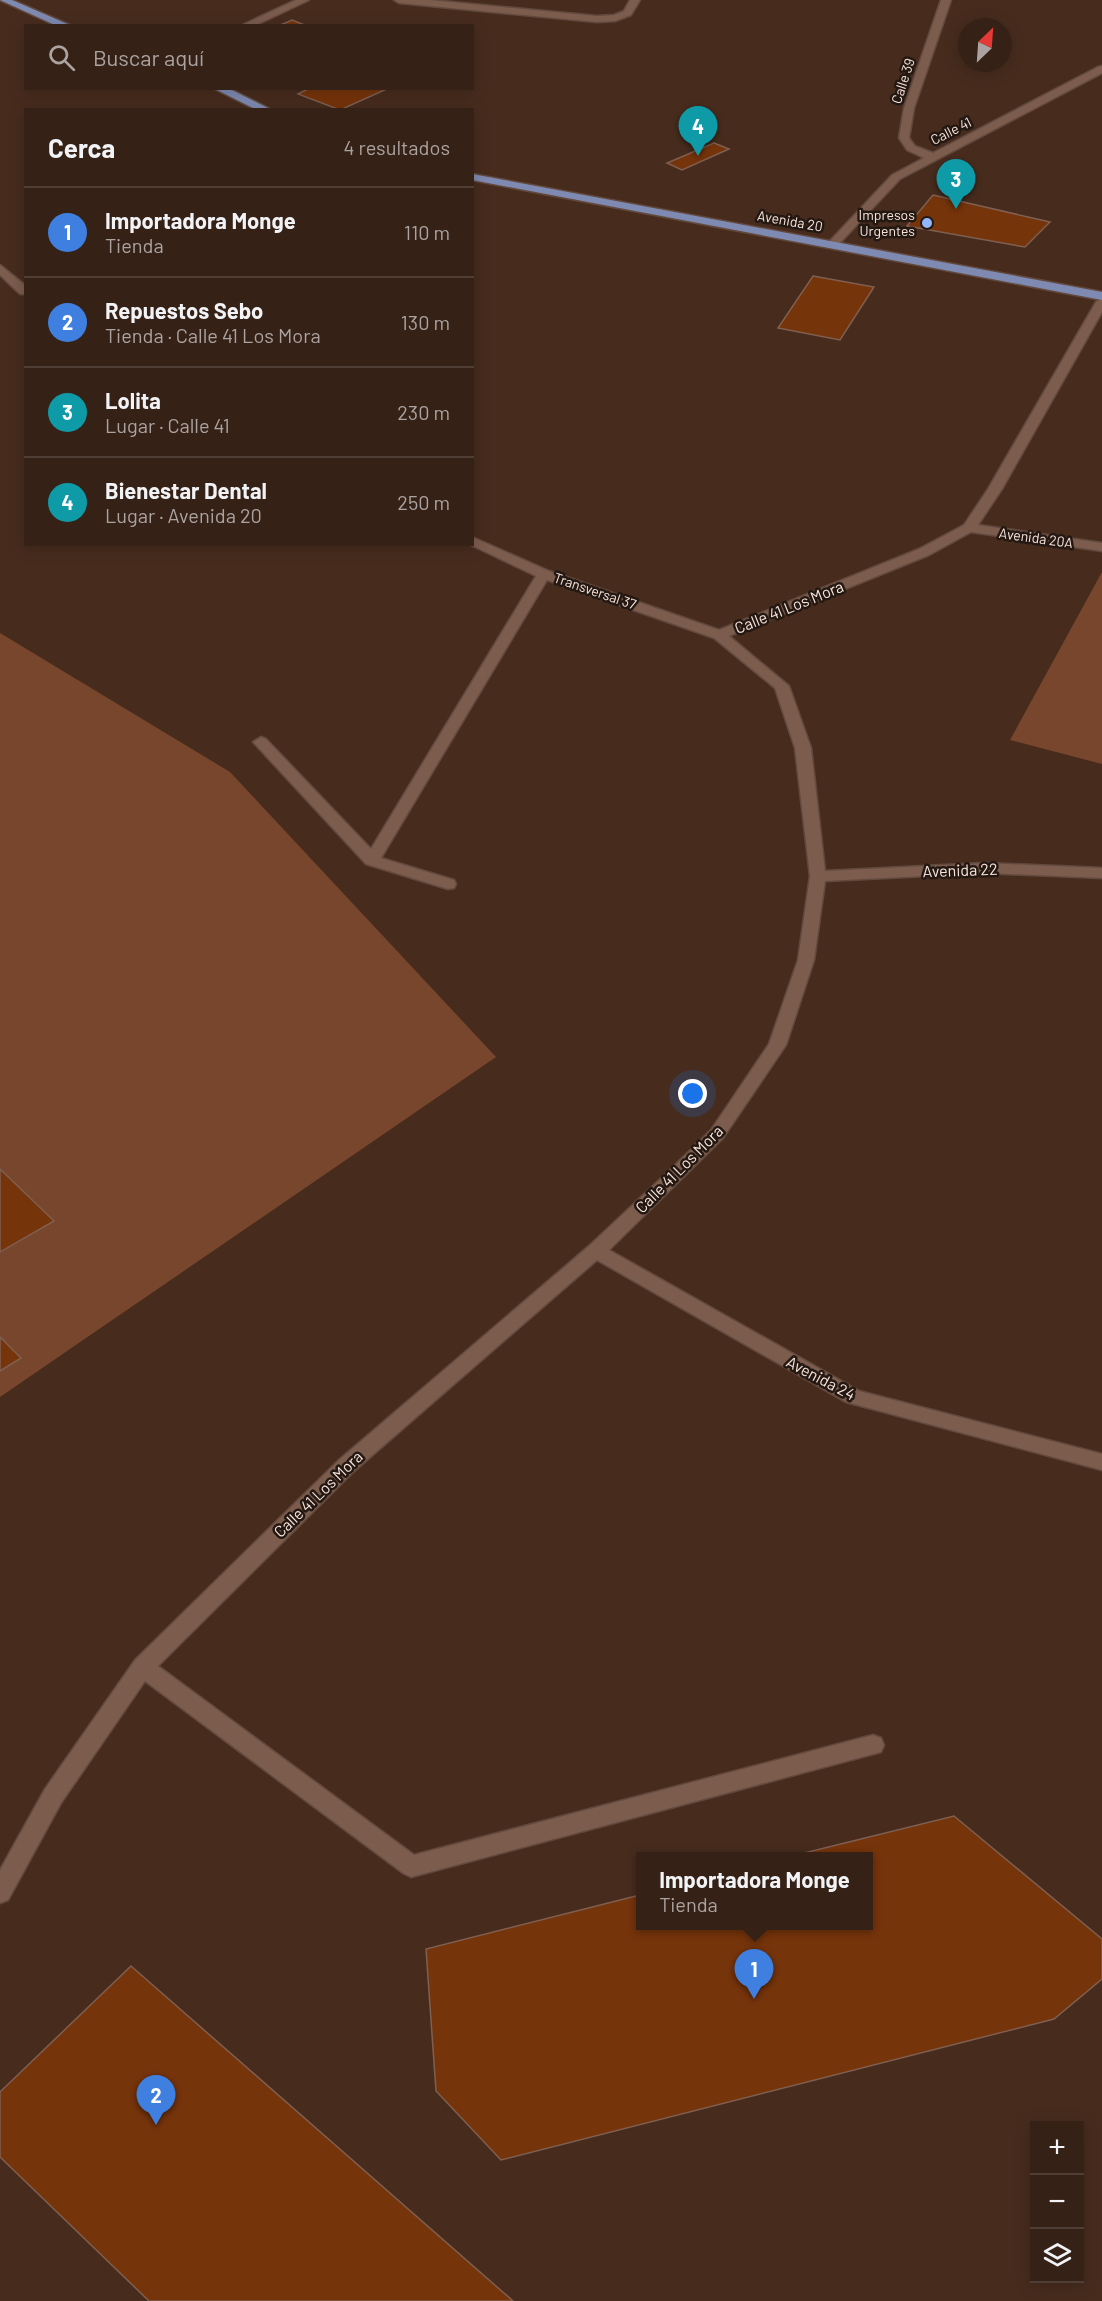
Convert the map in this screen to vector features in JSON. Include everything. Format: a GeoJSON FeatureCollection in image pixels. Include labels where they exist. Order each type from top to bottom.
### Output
{"type":"FeatureCollection","features":[{"type":"Feature","properties":{"kind":"main road"},"geometry":{"type":"LineString","coordinates":[[4,0],[62,24]]}},
{"type":"Feature","properties":{"kind":"main road"},"geometry":{"type":"LineString","coordinates":[[222,90],[263,108]]}},
{"type":"Feature","properties":{"kind":"main road","name":"Avenida 20"},"geometry":{"type":"LineString","coordinates":[[474,178],[1102,296]]}},
{"type":"Feature","properties":{"kind":"main road"},"geometry":{"type":"LineString","coordinates":[[474,183],[496,183]]}},
{"type":"Feature","properties":{"kind":"street"},"geometry":{"type":"LineString","coordinates":[[250,24],[304,0]]}},
{"type":"Feature","properties":{"kind":"street"},"geometry":{"type":"LineString","coordinates":[[399,0],[597,19],[615,18],[628,13],[635,0]]}},
{"type":"Feature","properties":{"kind":"street","name":"Calle 39"},"geometry":{"type":"LineString","coordinates":[[932,157],[911,148],[904,138],[909,108],[946,0]]}},
{"type":"Feature","properties":{"kind":"street","name":"Calle 41"},"geometry":{"type":"LineString","coordinates":[[833,244],[896,177],[1102,69]]}},
{"type":"Feature","properties":{"kind":"street"},"geometry":{"type":"LineString","coordinates":[[0,269],[24,291]]}},
{"type":"Feature","properties":{"kind":"street","name":"Calle 41 Los Mora"},"geometry":{"type":"LineString","coordinates":[[0,1892],[53,1796],[143,1667],[346,1466],[596,1251],[717,1134],[777,1045],[806,960],[818,876],[803,748],[782,686],[719,635],[924,552],[969,528],[995,489],[1102,302]]}},
{"type":"Feature","properties":{"kind":"street","name":"Avenida 20A"},"geometry":{"type":"LineString","coordinates":[[969,528],[1102,547]]}},
{"type":"Feature","properties":{"kind":"street","name":"Transversal 37"},"geometry":{"type":"LineString","coordinates":[[474,542],[544,574],[719,635]]}},
{"type":"Feature","properties":{"kind":"street"},"geometry":{"type":"LineString","coordinates":[[372,860],[544,574]]}},
{"type":"Feature","properties":{"kind":"street"},"geometry":{"type":"LineString","coordinates":[[261,742],[372,860],[448,884]]}},
{"type":"Feature","properties":{"kind":"street","name":"Avenida 22"},"geometry":{"type":"LineString","coordinates":[[818,876],[985,868],[1102,873]]}},
{"type":"Feature","properties":{"kind":"street","name":"Avenida 24"},"geometry":{"type":"LineString","coordinates":[[596,1251],[853,1397],[1102,1462]]}},
{"type":"Feature","properties":{"kind":"street"},"geometry":{"type":"LineString","coordinates":[[143,1667],[411,1866],[873,1744]]}},
{"type":"Feature","properties":{"kind":"shaded area"},"geometry":{"type":"Polygon","coordinates":[[[1102,572],[1102,764],[1010,740],[1102,572]]]}},
{"type":"Feature","properties":{"kind":"shaded area"},"geometry":{"type":"Polygon","coordinates":[[[0,633],[230,772],[496,1057],[0,1397],[0,633]]]}},
{"type":"Feature","properties":{"kind":"building"},"geometry":{"type":"Polygon","coordinates":[[[292,20],[302,24],[283,24],[292,20]]]}},
{"type":"Feature","properties":{"kind":"building"},"geometry":{"type":"Polygon","coordinates":[[[306,90],[385,90],[344,108],[335,108],[298,94],[306,90]]]}},
{"type":"Feature","properties":{"kind":"building"},"geometry":{"type":"Polygon","coordinates":[[[714,143],[729,149],[682,170],[667,163],[714,143]]]}},
{"type":"Feature","properties":{"kind":"building"},"geometry":{"type":"Polygon","coordinates":[[[933,195],[1050,222],[1025,247],[907,226],[933,195]]]}},
{"type":"Feature","properties":{"kind":"building"},"geometry":{"type":"Polygon","coordinates":[[[813,276],[874,287],[840,340],[778,328],[813,276]]]}},
{"type":"Feature","properties":{"kind":"building"},"geometry":{"type":"Polygon","coordinates":[[[0,1169],[54,1221],[0,1252],[0,1169]]]}},
{"type":"Feature","properties":{"kind":"building"},"geometry":{"type":"Polygon","coordinates":[[[0,1337],[21,1358],[0,1371],[0,1337]]]}},
{"type":"Feature","properties":{"kind":"building"},"geometry":{"type":"Polygon","coordinates":[[[954,1816],[1102,1939],[1102,1979],[1054,2019],[501,2160],[436,2091],[426,1949],[636,1896],[636,1930],[873,1930],[873,1852],[808,1852],[954,1816]]]}},
{"type":"Feature","properties":{"kind":"building"},"geometry":{"type":"Polygon","coordinates":[[[131,1966],[513,2301],[149,2301],[0,2157],[0,2092],[131,1966]]]}},
{"type":"Feature","properties":{"kind":"place","name":"Bienestar Dental"},"geometry":{"type":"Point","coordinates":[698,156]}},
{"type":"Feature","properties":{"kind":"place","name":"Lolita"},"geometry":{"type":"Point","coordinates":[956,209]}},
{"type":"Feature","properties":{"kind":"place","name":"Impresos Urgentes"},"geometry":{"type":"Point","coordinates":[927,223]}},
{"type":"Feature","properties":{"kind":"place","name":"Importadora Monge"},"geometry":{"type":"Point","coordinates":[754,1999]}},
{"type":"Feature","properties":{"kind":"place","name":"Repuestos Sebo"},"geometry":{"type":"Point","coordinates":[156,2125]}}]}
